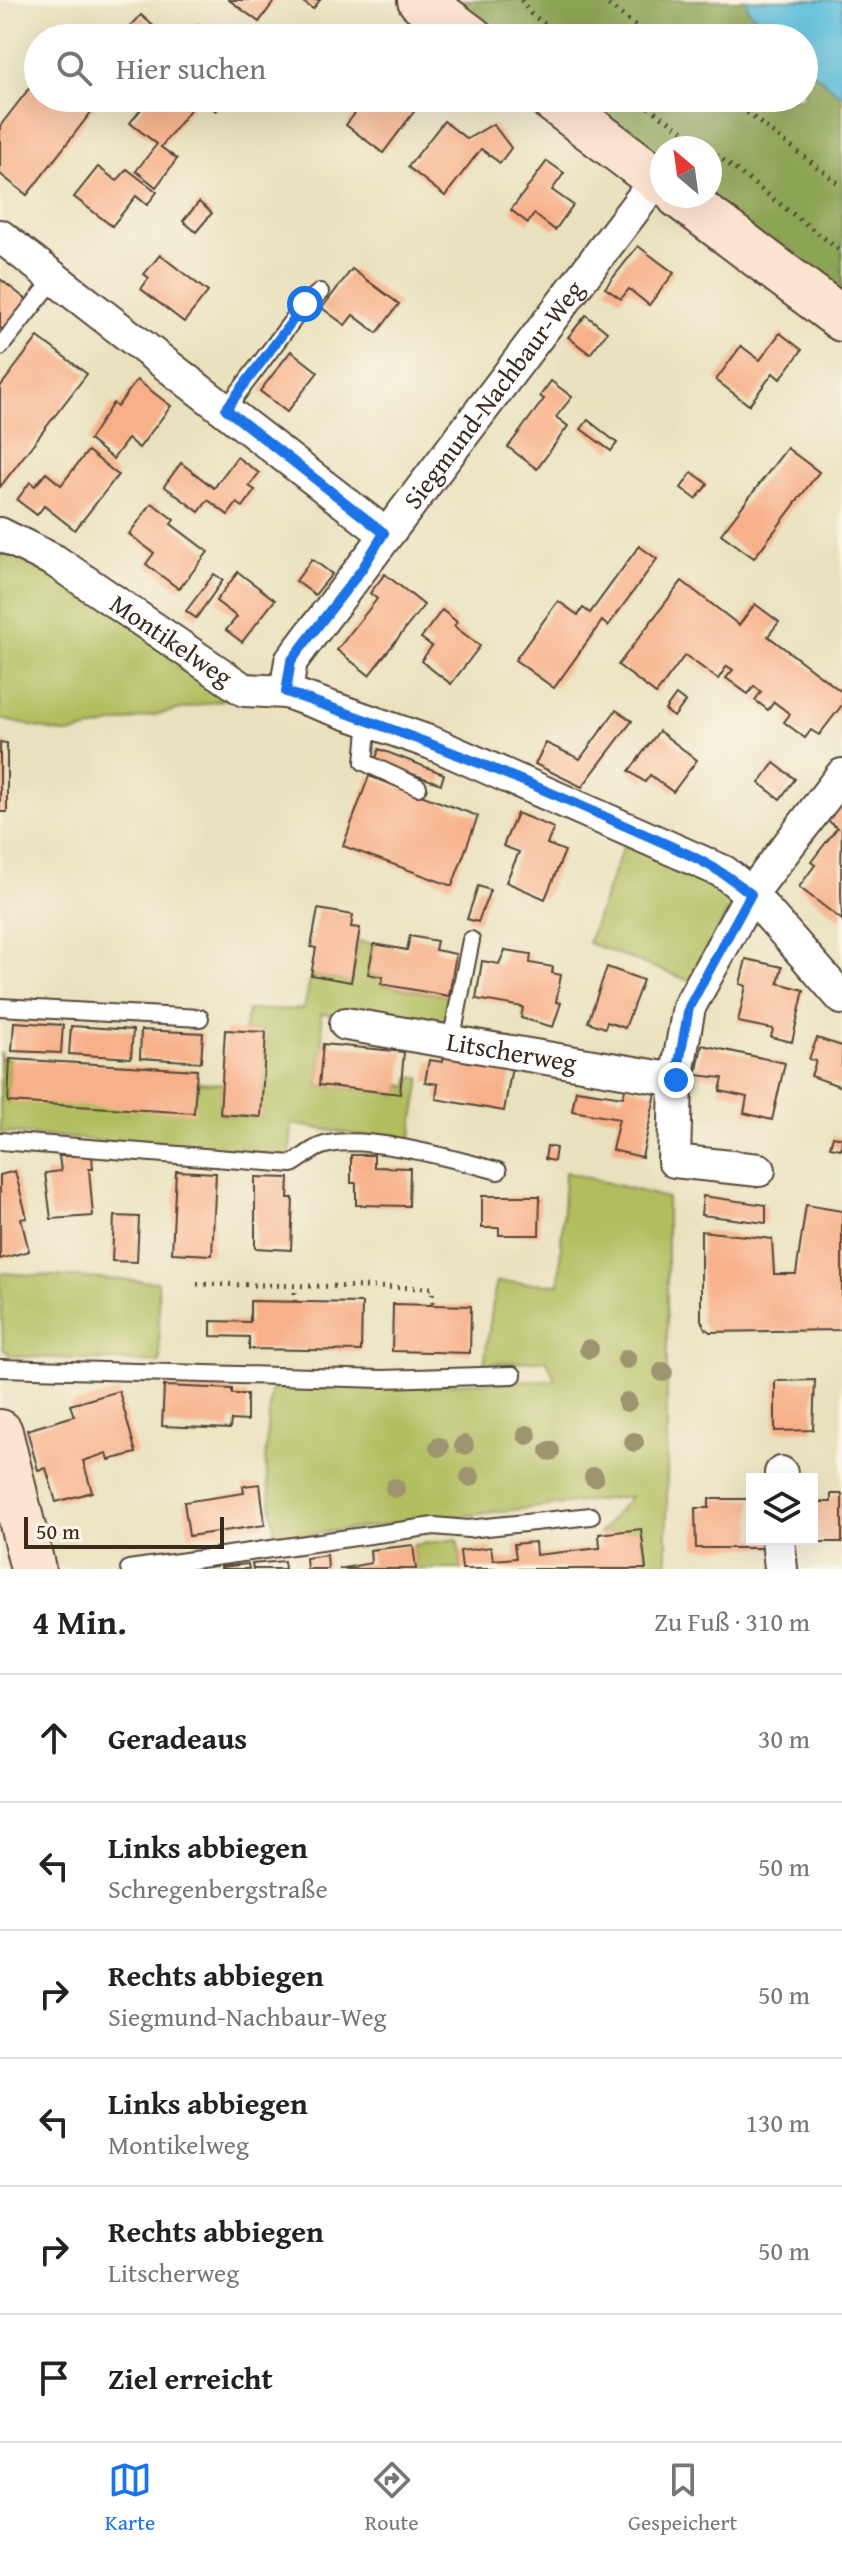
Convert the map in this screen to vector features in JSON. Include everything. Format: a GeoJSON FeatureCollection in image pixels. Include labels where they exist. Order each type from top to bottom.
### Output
{"type":"FeatureCollection","features":[{"type":"Feature","properties":{"kind":"main road"},"geometry":{"type":"LineString","coordinates":[[420,0],[452,24]]}},
{"type":"Feature","properties":{"kind":"main road"},"geometry":{"type":"LineString","coordinates":[[568,112],[650,174]]}},
{"type":"Feature","properties":{"kind":"main road"},"geometry":{"type":"LineString","coordinates":[[695,208],[842,319]]}},
{"type":"Feature","properties":{"kind":"main road"},"geometry":{"type":"LineString","coordinates":[[0,1432],[33,1569]]}},
{"type":"Feature","properties":{"kind":"street","name":"Siegmund-Nachbaur-Weg"},"geometry":{"type":"LineString","coordinates":[[286,692],[291,661],[362,569],[384,533],[650,206]]}},
{"type":"Feature","properties":{"kind":"street"},"geometry":{"type":"LineString","coordinates":[[2,242],[55,278],[384,533]]}},
{"type":"Feature","properties":{"kind":"street","name":"Montikelweg"},"geometry":{"type":"LineString","coordinates":[[0,534],[55,561],[244,690],[286,692],[432,743],[590,809],[724,872],[751,894],[842,998]]}},
{"type":"Feature","properties":{"kind":"street"},"geometry":{"type":"LineString","coordinates":[[759,1170],[674,1161],[676,1080],[689,1007],[751,894],[842,775]]}},
{"type":"Feature","properties":{"kind":"street","name":"Litscherweg"},"geometry":{"type":"LineString","coordinates":[[346,1024],[676,1080]]}},
{"type":"Feature","properties":{"kind":"street"},"geometry":{"type":"LineString","coordinates":[[779,1545],[781,1569]]}},
{"type":"Feature","properties":{"kind":"lane"},"geometry":{"type":"LineString","coordinates":[[0,347],[55,278]]}},
{"type":"Feature","properties":{"kind":"lane"},"geometry":{"type":"LineString","coordinates":[[226,409],[305,304],[320,292]]}},
{"type":"Feature","properties":{"kind":"lane"},"geometry":{"type":"LineString","coordinates":[[368,720],[364,762],[418,787]]}},
{"type":"Feature","properties":{"kind":"lane"},"geometry":{"type":"LineString","coordinates":[[451,1042],[471,940]]}},
{"type":"Feature","properties":{"kind":"lane"},"geometry":{"type":"LineString","coordinates":[[0,1007],[200,1018]]}},
{"type":"Feature","properties":{"kind":"lane"},"geometry":{"type":"LineString","coordinates":[[0,1141],[292,1164],[320,1147],[353,1142],[445,1156],[498,1171]]}},
{"type":"Feature","properties":{"kind":"lane"},"geometry":{"type":"LineString","coordinates":[[0,1368],[382,1379],[513,1375]]}},
{"type":"Feature","properties":{"kind":"lane"},"geometry":{"type":"LineString","coordinates":[[129,1569],[434,1526],[468,1529],[591,1516]]}},
{"type":"Feature","properties":{"kind":"path"},"geometry":{"type":"LineString","coordinates":[[521,0],[531,14],[545,24]]}},
{"type":"Feature","properties":{"kind":"path"},"geometry":{"type":"LineString","coordinates":[[602,0],[633,24]]}},
{"type":"Feature","properties":{"kind":"path"},"geometry":{"type":"LineString","coordinates":[[655,112],[690,136]]}},
{"type":"Feature","properties":{"kind":"path"},"geometry":{"type":"LineString","coordinates":[[746,112],[842,186]]}},
{"type":"Feature","properties":{"kind":"path"},"geometry":{"type":"LineString","coordinates":[[722,159],[842,252]]}},
{"type":"Feature","properties":{"kind":"path"},"geometry":{"type":"LineString","coordinates":[[197,1284],[432,1288],[433,1305]]}},
{"type":"Feature","properties":{"kind":"path"},"geometry":{"type":"LineString","coordinates":[[295,1286],[295,1302]]}},
{"type":"Feature","properties":{"kind":"green space"},"geometry":{"type":"Polygon","coordinates":[[[420,0],[746,0],[748,9],[762,24],[452,24],[420,0]]]}},
{"type":"Feature","properties":{"kind":"green space"},"geometry":{"type":"Polygon","coordinates":[[[818,76],[842,96],[842,319],[722,207],[722,136],[650,136],[650,174],[568,112],[818,112],[818,76]]]}},
{"type":"Feature","properties":{"kind":"green space"},"geometry":{"type":"Polygon","coordinates":[[[0,547],[79,586],[232,698],[68,734],[0,719],[0,547]]]}},
{"type":"Feature","properties":{"kind":"green space"},"geometry":{"type":"Polygon","coordinates":[[[626,838],[712,875],[730,894],[730,906],[690,981],[588,943],[626,838]]]}},
{"type":"Feature","properties":{"kind":"green space"},"geometry":{"type":"Polygon","coordinates":[[[358,941],[374,944],[368,974],[383,977],[382,985],[448,996],[456,954],[460,963],[448,1019],[441,1026],[410,1029],[321,1013],[323,1044],[319,1085],[399,1094],[401,1085],[409,1087],[410,1077],[421,1078],[410,1144],[292,1124],[290,1157],[0,1132],[0,1051],[1,1058],[10,1059],[8,1102],[196,1082],[222,1084],[221,1114],[260,1117],[265,1032],[244,1031],[248,1010],[304,1009],[311,975],[351,982],[358,941]]]}},
{"type":"Feature","properties":{"kind":"green space"},"geometry":{"type":"Polygon","coordinates":[[[565,1172],[667,1198],[667,1569],[646,1569],[641,1530],[599,1534],[631,1496],[276,1538],[265,1461],[271,1389],[555,1380],[547,1360],[484,1364],[496,1282],[559,1284],[565,1172]]]}},
{"type":"Feature","properties":{"kind":"green space"},"geometry":{"type":"Polygon","coordinates":[[[0,1273],[158,1282],[160,1363],[12,1356],[3,1349],[0,1273]]]}},
{"type":"Feature","properties":{"kind":"green space"},"geometry":{"type":"Polygon","coordinates":[[[457,1539],[462,1569],[416,1569],[413,1545],[457,1539]]]}},
{"type":"Feature","properties":{"kind":"water"},"geometry":{"type":"Polygon","coordinates":[[[746,0],[842,0],[842,96],[818,76],[818,24],[762,24],[748,9],[746,0]]]}},
{"type":"Feature","properties":{"kind":"building"},"geometry":{"type":"Polygon","coordinates":[[[229,0],[275,0],[259,22],[229,0]]]}},
{"type":"Feature","properties":{"kind":"building"},"geometry":{"type":"Polygon","coordinates":[[[300,0],[320,0],[313,9],[300,0]]]}},
{"type":"Feature","properties":{"kind":"building"},"geometry":{"type":"Polygon","coordinates":[[[141,15],[151,24],[133,24],[141,15]]]}},
{"type":"Feature","properties":{"kind":"building"},"geometry":{"type":"Polygon","coordinates":[[[24,95],[24,112],[91,112],[27,195],[0,174],[0,126],[24,95]]]}},
{"type":"Feature","properties":{"kind":"building"},"geometry":{"type":"Polygon","coordinates":[[[139,112],[188,112],[161,147],[177,159],[156,187],[136,171],[157,144],[130,123],[139,112]]]}},
{"type":"Feature","properties":{"kind":"building"},"geometry":{"type":"Polygon","coordinates":[[[356,112],[414,112],[383,153],[346,125],[356,112]]]}},
{"type":"Feature","properties":{"kind":"building"},"geometry":{"type":"Polygon","coordinates":[[[444,121],[467,139],[493,124],[511,148],[500,163],[481,149],[445,196],[408,167],[444,121]]]}},
{"type":"Feature","properties":{"kind":"building"},"geometry":{"type":"Polygon","coordinates":[[[547,161],[564,173],[552,190],[573,205],[555,230],[534,214],[528,223],[511,210],[547,161]]]}},
{"type":"Feature","properties":{"kind":"building"},"geometry":{"type":"Polygon","coordinates":[[[98,167],[117,181],[127,169],[157,192],[147,205],[136,196],[112,226],[74,197],[98,167]]]}},
{"type":"Feature","properties":{"kind":"building"},"geometry":{"type":"Polygon","coordinates":[[[199,202],[212,213],[196,232],[183,221],[199,202]]]}},
{"type":"Feature","properties":{"kind":"building"},"geometry":{"type":"Polygon","coordinates":[[[638,246],[674,273],[649,305],[629,289],[621,299],[605,288],[638,246]]]}},
{"type":"Feature","properties":{"kind":"building"},"geometry":{"type":"Polygon","coordinates":[[[160,255],[208,292],[184,322],[141,289],[149,278],[144,274],[160,255]]]}},
{"type":"Feature","properties":{"kind":"building"},"geometry":{"type":"Polygon","coordinates":[[[352,269],[399,304],[377,333],[353,315],[345,325],[322,308],[352,269]]]}},
{"type":"Feature","properties":{"kind":"building"},"geometry":{"type":"Polygon","coordinates":[[[0,279],[27,300],[8,334],[0,328],[0,279]]]}},
{"type":"Feature","properties":{"kind":"building"},"geometry":{"type":"Polygon","coordinates":[[[586,315],[607,332],[590,354],[568,337],[586,315]]]}},
{"type":"Feature","properties":{"kind":"building"},"geometry":{"type":"Polygon","coordinates":[[[780,333],[802,350],[780,379],[773,373],[749,405],[716,380],[741,346],[760,360],[780,333]]]}},
{"type":"Feature","properties":{"kind":"building"},"geometry":{"type":"Polygon","coordinates":[[[38,337],[87,374],[0,487],[0,387],[38,337]]]}},
{"type":"Feature","properties":{"kind":"building"},"geometry":{"type":"Polygon","coordinates":[[[291,351],[318,372],[287,412],[260,391],[291,351]]]}},
{"type":"Feature","properties":{"kind":"building"},"geometry":{"type":"Polygon","coordinates":[[[137,380],[171,406],[139,448],[128,439],[113,459],[89,440],[113,403],[117,407],[137,380]]]}},
{"type":"Feature","properties":{"kind":"building"},"geometry":{"type":"Polygon","coordinates":[[[551,381],[572,397],[556,417],[568,426],[537,469],[508,447],[544,399],[540,396],[551,381]]]}},
{"type":"Feature","properties":{"kind":"building"},"geometry":{"type":"Polygon","coordinates":[[[588,420],[617,443],[611,451],[581,429],[588,420]]]}},
{"type":"Feature","properties":{"kind":"building"},"geometry":{"type":"Polygon","coordinates":[[[787,448],[819,472],[754,558],[721,534],[787,448]]]}},
{"type":"Feature","properties":{"kind":"building"},"geometry":{"type":"Polygon","coordinates":[[[88,451],[118,475],[75,530],[44,506],[37,515],[17,500],[30,482],[35,486],[46,473],[61,485],[88,451]]]}},
{"type":"Feature","properties":{"kind":"building"},"geometry":{"type":"Polygon","coordinates":[[[237,457],[259,473],[249,486],[255,490],[243,507],[237,503],[228,515],[208,500],[199,512],[164,486],[181,463],[214,488],[237,457]]]}},
{"type":"Feature","properties":{"kind":"building"},"geometry":{"type":"Polygon","coordinates":[[[692,472],[708,484],[696,499],[681,488],[692,472]]]}},
{"type":"Feature","properties":{"kind":"building"},"geometry":{"type":"Polygon","coordinates":[[[152,503],[174,520],[171,524],[208,552],[179,589],[146,564],[154,553],[129,534],[152,503]]]}},
{"type":"Feature","properties":{"kind":"building"},"geometry":{"type":"Polygon","coordinates":[[[639,546],[657,559],[608,626],[602,621],[554,688],[515,660],[558,601],[578,615],[583,608],[590,613],[639,546]]]}},
{"type":"Feature","properties":{"kind":"building"},"geometry":{"type":"Polygon","coordinates":[[[312,559],[332,574],[315,595],[296,581],[312,559]]]}},
{"type":"Feature","properties":{"kind":"building"},"geometry":{"type":"Polygon","coordinates":[[[238,572],[275,600],[242,642],[226,630],[237,617],[216,601],[238,572]]]}},
{"type":"Feature","properties":{"kind":"building"},"geometry":{"type":"Polygon","coordinates":[[[214,574],[223,580],[196,618],[186,611],[214,574]]]}},
{"type":"Feature","properties":{"kind":"building"},"geometry":{"type":"Polygon","coordinates":[[[385,574],[424,605],[369,675],[337,650],[377,599],[370,593],[385,574]]]}},
{"type":"Feature","properties":{"kind":"building"},"geometry":{"type":"Polygon","coordinates":[[[682,581],[739,625],[755,604],[779,622],[768,636],[842,692],[842,705],[819,735],[811,730],[805,738],[784,722],[790,714],[774,702],[768,710],[755,700],[761,692],[754,686],[748,694],[726,678],[733,670],[727,666],[718,679],[685,655],[656,694],[618,665],[682,581]]]}},
{"type":"Feature","properties":{"kind":"building"},"geometry":{"type":"Polygon","coordinates":[[[442,610],[457,622],[454,626],[480,646],[451,684],[421,661],[432,646],[421,638],[442,610]]]}},
{"type":"Feature","properties":{"kind":"building"},"geometry":{"type":"Polygon","coordinates":[[[676,695],[685,702],[674,717],[665,710],[676,695]]]}},
{"type":"Feature","properties":{"kind":"building"},"geometry":{"type":"Polygon","coordinates":[[[616,710],[632,721],[582,787],[535,764],[546,743],[580,759],[616,710]]]}},
{"type":"Feature","properties":{"kind":"building"},"geometry":{"type":"Polygon","coordinates":[[[659,731],[697,760],[673,792],[650,775],[645,782],[629,771],[659,731]]]}},
{"type":"Feature","properties":{"kind":"building"},"geometry":{"type":"Polygon","coordinates":[[[0,742],[7,743],[7,812],[0,812],[0,742]]]}},
{"type":"Feature","properties":{"kind":"building"},"geometry":{"type":"Polygon","coordinates":[[[379,749],[444,774],[441,784],[375,761],[379,749]]]}},
{"type":"Feature","properties":{"kind":"building"},"geometry":{"type":"Polygon","coordinates":[[[774,763],[795,779],[780,799],[759,783],[774,763]]]}},
{"type":"Feature","properties":{"kind":"building"},"geometry":{"type":"Polygon","coordinates":[[[369,776],[478,816],[452,886],[343,846],[369,776]]]}},
{"type":"Feature","properties":{"kind":"building"},"geometry":{"type":"Polygon","coordinates":[[[842,798],[842,920],[799,887],[815,865],[811,862],[837,828],[826,819],[842,798]]]}},
{"type":"Feature","properties":{"kind":"building"},"geometry":{"type":"Polygon","coordinates":[[[517,813],[554,828],[547,844],[565,851],[545,899],[506,882],[519,852],[503,846],[517,813]]]}},
{"type":"Feature","properties":{"kind":"building"},"geometry":{"type":"Polygon","coordinates":[[[478,886],[490,890],[478,922],[467,919],[478,886]]]}},
{"type":"Feature","properties":{"kind":"building"},"geometry":{"type":"Polygon","coordinates":[[[318,909],[353,915],[351,927],[360,928],[351,982],[311,975],[316,948],[311,947],[318,909]]]}},
{"type":"Feature","properties":{"kind":"building"},"geometry":{"type":"Polygon","coordinates":[[[410,936],[437,941],[435,950],[456,954],[449,996],[381,984],[383,977],[368,974],[374,944],[407,950],[410,936]]]}},
{"type":"Feature","properties":{"kind":"building"},"geometry":{"type":"Polygon","coordinates":[[[505,950],[531,954],[530,963],[553,967],[552,973],[561,975],[556,1002],[561,1003],[553,1027],[521,1018],[523,1007],[476,999],[482,961],[499,964],[505,950]]]}},
{"type":"Feature","properties":{"kind":"building"},"geometry":{"type":"Polygon","coordinates":[[[746,959],[782,967],[778,983],[804,990],[792,1042],[771,1037],[773,1029],[738,1022],[746,986],[740,984],[746,959]]]}},
{"type":"Feature","properties":{"kind":"building"},"geometry":{"type":"Polygon","coordinates":[[[607,967],[643,980],[625,1028],[607,1022],[605,1028],[588,1022],[607,967]]]}},
{"type":"Feature","properties":{"kind":"building"},"geometry":{"type":"Polygon","coordinates":[[[14,1022],[63,1025],[61,1053],[12,1051],[14,1022]]]}},
{"type":"Feature","properties":{"kind":"building"},"geometry":{"type":"Polygon","coordinates":[[[71,1026],[133,1030],[131,1058],[69,1054],[71,1026]]]}},
{"type":"Feature","properties":{"kind":"building"},"geometry":{"type":"Polygon","coordinates":[[[141,1030],[203,1033],[201,1062],[140,1058],[141,1030]]]}},
{"type":"Feature","properties":{"kind":"building"},"geometry":{"type":"Polygon","coordinates":[[[225,1030],[266,1032],[261,1117],[220,1114],[225,1030]]]}},
{"type":"Feature","properties":{"kind":"building"},"geometry":{"type":"Polygon","coordinates":[[[817,1038],[842,1046],[842,1087],[811,1076],[816,1061],[809,1059],[817,1038]]]}},
{"type":"Feature","properties":{"kind":"building"},"geometry":{"type":"Polygon","coordinates":[[[323,1044],[404,1052],[400,1094],[319,1085],[323,1044]]]}},
{"type":"Feature","properties":{"kind":"building"},"geometry":{"type":"Polygon","coordinates":[[[702,1045],[785,1063],[772,1120],[744,1113],[747,1097],[720,1091],[723,1078],[696,1075],[702,1045]]]}},
{"type":"Feature","properties":{"kind":"building"},"geometry":{"type":"Polygon","coordinates":[[[444,1055],[512,1067],[504,1111],[436,1099],[438,1084],[425,1082],[429,1060],[442,1062],[444,1055]]]}},
{"type":"Feature","properties":{"kind":"building"},"geometry":{"type":"Polygon","coordinates":[[[10,1059],[197,1070],[194,1113],[8,1102],[10,1059]]]}},
{"type":"Feature","properties":{"kind":"building"},"geometry":{"type":"Polygon","coordinates":[[[626,1086],[656,1093],[642,1157],[612,1150],[619,1119],[572,1111],[576,1090],[623,1097],[626,1086]]]}},
{"type":"Feature","properties":{"kind":"building"},"geometry":{"type":"Polygon","coordinates":[[[833,1136],[842,1138],[841,1149],[830,1147],[833,1136]]]}},
{"type":"Feature","properties":{"kind":"building"},"geometry":{"type":"Polygon","coordinates":[[[547,1146],[556,1148],[554,1161],[545,1159],[547,1146]]]}},
{"type":"Feature","properties":{"kind":"building"},"geometry":{"type":"Polygon","coordinates":[[[351,1155],[374,1155],[374,1167],[410,1168],[409,1206],[356,1205],[356,1183],[351,1183],[351,1155]]]}},
{"type":"Feature","properties":{"kind":"building"},"geometry":{"type":"Polygon","coordinates":[[[59,1156],[92,1156],[93,1169],[89,1169],[93,1216],[51,1219],[45,1173],[61,1171],[59,1156]]]}},
{"type":"Feature","properties":{"kind":"building"},"geometry":{"type":"Polygon","coordinates":[[[15,1171],[27,1218],[21,1219],[29,1251],[0,1259],[0,1175],[15,1171]]]}},
{"type":"Feature","properties":{"kind":"building"},"geometry":{"type":"Polygon","coordinates":[[[176,1171],[216,1173],[212,1255],[172,1253],[176,1171]]]}},
{"type":"Feature","properties":{"kind":"building"},"geometry":{"type":"Polygon","coordinates":[[[255,1177],[289,1178],[288,1198],[293,1198],[291,1250],[255,1248],[255,1177]]]}},
{"type":"Feature","properties":{"kind":"building"},"geometry":{"type":"Polygon","coordinates":[[[482,1196],[540,1196],[539,1235],[499,1235],[499,1228],[482,1228],[482,1196]]]}},
{"type":"Feature","properties":{"kind":"building"},"geometry":{"type":"Polygon","coordinates":[[[703,1196],[766,1205],[766,1223],[701,1215],[703,1196]]]}},
{"type":"Feature","properties":{"kind":"building"},"geometry":{"type":"Polygon","coordinates":[[[806,1205],[842,1211],[842,1330],[710,1332],[701,1320],[701,1231],[772,1239],[774,1274],[796,1274],[806,1205]]]}},
{"type":"Feature","properties":{"kind":"building"},"geometry":{"type":"Polygon","coordinates":[[[114,1216],[139,1217],[137,1262],[112,1261],[114,1216]]]}},
{"type":"Feature","properties":{"kind":"building"},"geometry":{"type":"Polygon","coordinates":[[[250,1301],[362,1303],[361,1351],[249,1349],[249,1337],[211,1336],[211,1321],[250,1322],[250,1301]]]}},
{"type":"Feature","properties":{"kind":"building"},"geometry":{"type":"Polygon","coordinates":[[[393,1304],[471,1306],[470,1353],[392,1351],[393,1304]]]}},
{"type":"Feature","properties":{"kind":"building"},"geometry":{"type":"Polygon","coordinates":[[[815,1380],[813,1430],[775,1431],[775,1381],[815,1380]]]}},
{"type":"Feature","properties":{"kind":"building"},"geometry":{"type":"Polygon","coordinates":[[[164,1386],[232,1389],[232,1394],[247,1394],[247,1421],[231,1420],[230,1429],[162,1426],[164,1386]]]}},
{"type":"Feature","properties":{"kind":"building"},"geometry":{"type":"Polygon","coordinates":[[[119,1391],[136,1453],[109,1460],[107,1453],[83,1461],[92,1492],[56,1502],[46,1468],[38,1470],[27,1430],[74,1416],[70,1405],[119,1391]]]}},
{"type":"Feature","properties":{"kind":"building"},"geometry":{"type":"Polygon","coordinates":[[[260,1484],[265,1525],[189,1536],[184,1502],[244,1493],[243,1486],[260,1484]]]}},
{"type":"Feature","properties":{"kind":"building"},"geometry":{"type":"Polygon","coordinates":[[[831,1494],[842,1494],[842,1542],[818,1542],[818,1502],[831,1502],[831,1494]]]}},
{"type":"Feature","properties":{"kind":"building"},"geometry":{"type":"Polygon","coordinates":[[[709,1499],[746,1499],[746,1545],[774,1545],[774,1548],[696,1548],[695,1508],[709,1508],[709,1499]]]}},
{"type":"Feature","properties":{"kind":"building"},"geometry":{"type":"Polygon","coordinates":[[[641,1529],[646,1569],[462,1569],[460,1551],[491,1547],[493,1560],[516,1558],[514,1544],[535,1542],[536,1555],[600,1548],[599,1534],[641,1529]]]}},
{"type":"Feature","properties":{"kind":"building"},"geometry":{"type":"Polygon","coordinates":[[[413,1545],[416,1569],[339,1569],[371,1563],[370,1550],[413,1545]]]}},
{"type":"Feature","properties":{"kind":"building"},"geometry":{"type":"Polygon","coordinates":[[[327,1555],[328,1569],[307,1569],[306,1558],[327,1555]]]}},
{"type":"Feature","properties":{"kind":"building"},"geometry":{"type":"Polygon","coordinates":[[[284,1561],[285,1569],[253,1569],[252,1564],[284,1561]]]}},
{"type":"Feature","properties":{"kind":"building"},"geometry":{"type":"Polygon","coordinates":[[[248,1564],[249,1569],[221,1569],[221,1567],[248,1564]]]}},
{"type":"Feature","properties":{"kind":"route"},"geometry":{"type":"LineString","coordinates":[[305,304],[226,409],[384,533],[362,569],[291,661],[286,692],[432,743],[590,809],[724,872],[751,894],[689,1007],[676,1080]]}}]}
